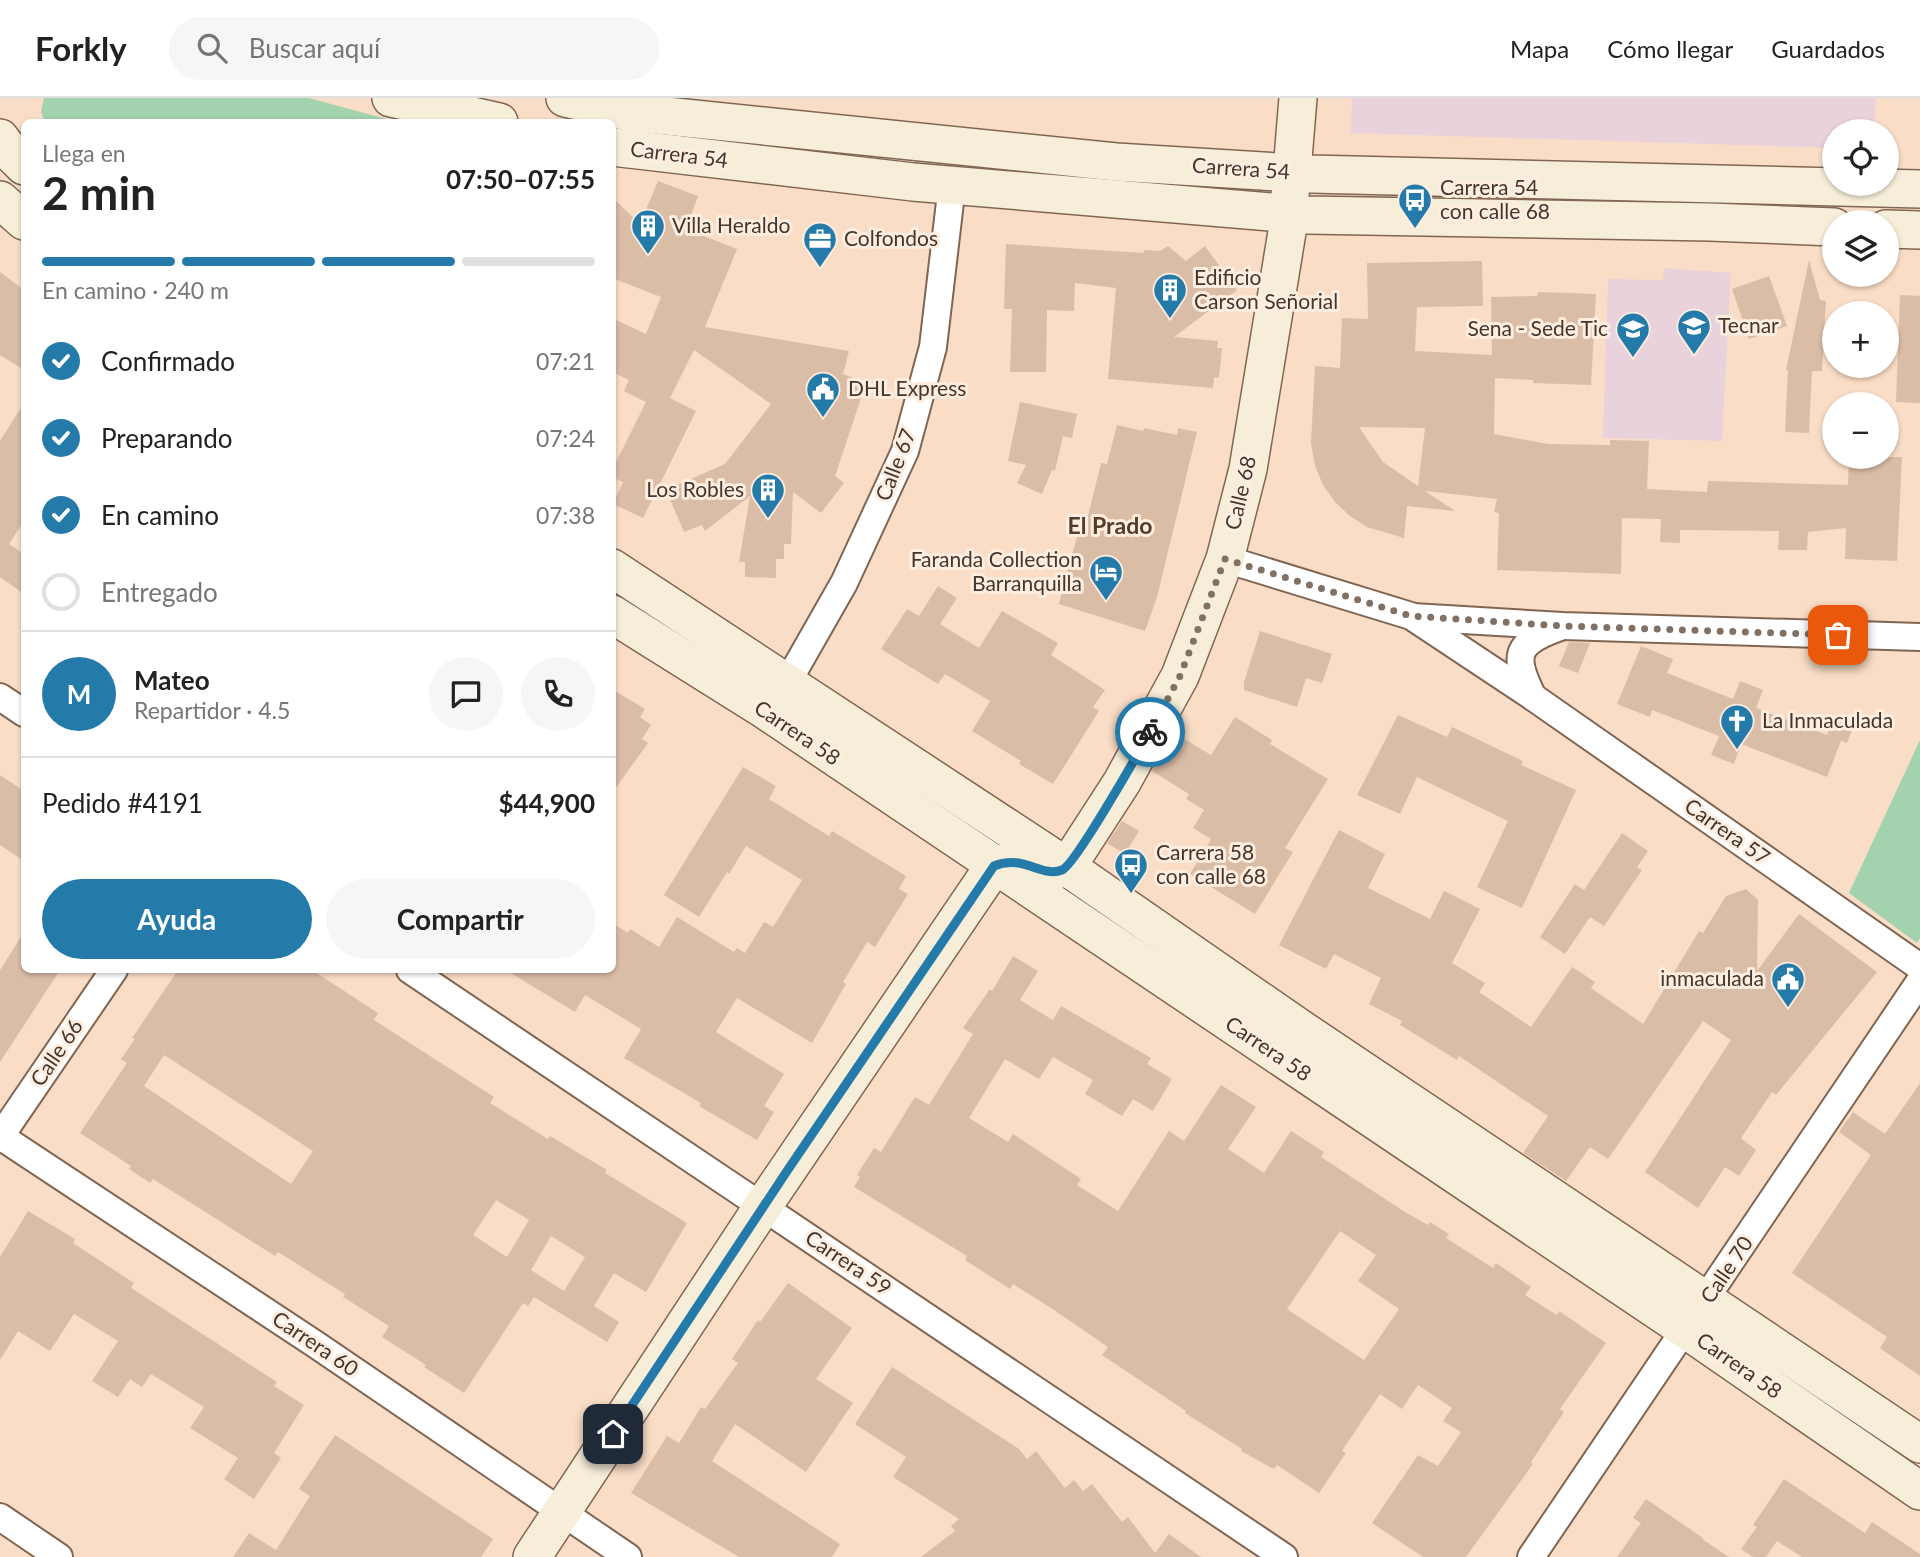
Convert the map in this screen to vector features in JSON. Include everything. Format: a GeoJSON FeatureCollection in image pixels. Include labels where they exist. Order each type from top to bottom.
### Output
{"type":"FeatureCollection","features":[{"type":"Feature","properties":{"kind":"street","name":"Carrera 54"},"geometry":{"type":"LineString","coordinates":[[565,98],[627,112],[1116,162],[1311,174],[1920,189]]}},
{"type":"Feature","properties":{"kind":"street","name":"Calle 68"},"geometry":{"type":"LineString","coordinates":[[1067,867],[1122,782],[1180,676],[1225,559],[1250,457],[1285,245],[1298,98]]}},
{"type":"Feature","properties":{"kind":"street"},"geometry":{"type":"LineString","coordinates":[[420,107],[483,119]]}},
{"type":"Feature","properties":{"kind":"street"},"geometry":{"type":"LineString","coordinates":[[0,138],[21,163]]}},
{"type":"Feature","properties":{"kind":"street"},"geometry":{"type":"LineString","coordinates":[[940,144],[945,155],[945,168],[955,186],[974,174],[975,159],[983,147]]}},
{"type":"Feature","properties":{"kind":"street","name":"Carrera 54"},"geometry":{"type":"LineString","coordinates":[[616,147],[955,186],[1288,214],[1822,226]]}},
{"type":"Feature","properties":{"kind":"street","name":"Calle 67"},"geometry":{"type":"LineString","coordinates":[[783,698],[844,583],[905,451],[933,347],[955,186]]}},
{"type":"Feature","properties":{"kind":"street"},"geometry":{"type":"LineString","coordinates":[[0,201],[21,218]]}},
{"type":"Feature","properties":{"kind":"street"},"geometry":{"type":"LineString","coordinates":[[1899,229],[1920,230]]}},
{"type":"Feature","properties":{"kind":"street","name":"Carrera 57"},"geometry":{"type":"LineString","coordinates":[[1225,559],[1411,616],[1533,697],[1920,967]]}},
{"type":"Feature","properties":{"kind":"street","name":"Carrera 58"},"geometry":{"type":"LineString","coordinates":[[616,571],[783,698],[994,866],[1696,1315],[1920,1444]]}},
{"type":"Feature","properties":{"kind":"street","name":"Carrera 58"},"geometry":{"type":"LineString","coordinates":[[616,616],[783,698],[1067,867],[1298,1027],[1696,1315],[1920,1491]]}},
{"type":"Feature","properties":{"kind":"street"},"geometry":{"type":"LineString","coordinates":[[1411,616],[1563,626],[1920,637]]}},
{"type":"Feature","properties":{"kind":"street"},"geometry":{"type":"LineString","coordinates":[[1533,697],[1520,670],[1519,660],[1523,649],[1531,640],[1563,626]]}},
{"type":"Feature","properties":{"kind":"street"},"geometry":{"type":"LineString","coordinates":[[0,697],[21,711]]}},
{"type":"Feature","properties":{"kind":"street"},"geometry":{"type":"LineString","coordinates":[[532,1557],[763,1206],[994,866],[1013,861],[1050,872],[1067,867]]}},
{"type":"Feature","properties":{"kind":"street","name":"Calle 66"},"geometry":{"type":"LineString","coordinates":[[0,1136],[112,973]]}},
{"type":"Feature","properties":{"kind":"street","name":"Carrera 59"},"geometry":{"type":"LineString","coordinates":[[414,973],[1284,1557]]}},
{"type":"Feature","properties":{"kind":"street","name":"Calle 70"},"geometry":{"type":"LineString","coordinates":[[1531,1557],[1920,981]]}},
{"type":"Feature","properties":{"kind":"street","name":"Carrera 60"},"geometry":{"type":"LineString","coordinates":[[0,1136],[315,1344],[628,1557]]}},
{"type":"Feature","properties":{"kind":"street"},"geometry":{"type":"LineString","coordinates":[[0,1517],[59,1557]]}},
{"type":"Feature","properties":{"kind":"shaded area"},"geometry":{"type":"Polygon","coordinates":[[[1352,98],[1876,98],[1875,119],[1822,119],[1822,148],[1351,133],[1352,98]]]}},
{"type":"Feature","properties":{"kind":"shaded area"},"geometry":{"type":"Polygon","coordinates":[[[1664,268],[1731,273],[1722,441],[1603,438],[1608,279],[1663,280],[1664,268]]]}},
{"type":"Feature","properties":{"kind":"green space"},"geometry":{"type":"Polygon","coordinates":[[[44,98],[309,98],[386,119],[44,119],[41,112],[44,98]]]}},
{"type":"Feature","properties":{"kind":"green space"},"geometry":{"type":"Polygon","coordinates":[[[1920,740],[1920,938],[1917,943],[1849,893],[1920,740]]]}},
{"type":"Feature","properties":{"kind":"building"},"geometry":{"type":"Polygon","coordinates":[[[658,181],[698,196],[686,229],[737,249],[705,327],[849,351],[843,374],[866,383],[835,476],[844,483],[821,513],[793,492],[791,544],[784,544],[784,559],[776,559],[776,578],[745,577],[745,562],[739,562],[750,496],[705,531],[702,525],[684,532],[666,490],[725,464],[771,404],[694,350],[670,398],[696,411],[643,518],[616,505],[616,497],[623,482],[616,479],[616,462],[646,402],[624,391],[629,380],[616,374],[616,320],[646,334],[661,297],[616,280],[616,201],[640,224],[658,181]]]}},
{"type":"Feature","properties":{"kind":"building"},"geometry":{"type":"Polygon","coordinates":[[[1006,244],[1144,253],[1144,250],[1160,251],[1168,246],[1186,261],[1205,246],[1237,290],[1174,337],[1218,341],[1217,348],[1222,348],[1219,378],[1214,377],[1213,388],[1108,379],[1116,288],[1075,283],[1074,311],[1047,310],[1046,372],[1010,372],[1012,309],[1004,309],[1006,244]]]}},
{"type":"Feature","properties":{"kind":"building"},"geometry":{"type":"Polygon","coordinates":[[[1809,260],[1820,300],[1826,301],[1822,301],[1822,371],[1812,371],[1809,433],[1785,432],[1786,370],[1809,260]]]}},
{"type":"Feature","properties":{"kind":"building"},"geometry":{"type":"Polygon","coordinates":[[[1482,261],[1483,306],[1417,307],[1415,351],[1492,355],[1491,297],[1537,296],[1538,292],[1596,294],[1591,385],[1533,383],[1533,380],[1495,378],[1494,434],[1548,444],[1610,445],[1610,440],[1649,441],[1647,489],[1707,492],[1708,481],[1848,485],[1849,469],[1899,469],[1899,457],[1902,457],[1897,561],[1845,559],[1846,528],[1808,532],[1807,550],[1778,550],[1779,531],[1680,530],[1680,543],[1660,542],[1661,519],[1622,518],[1621,574],[1497,570],[1499,513],[1494,512],[1497,499],[1425,491],[1455,511],[1407,506],[1404,538],[1367,527],[1335,502],[1323,485],[1315,466],[1311,443],[1315,366],[1340,368],[1342,318],[1368,319],[1367,263],[1482,261]],[[1359,427],[1383,462],[1418,486],[1425,428],[1359,427]]]}},
{"type":"Feature","properties":{"kind":"building"},"geometry":{"type":"Polygon","coordinates":[[[0,272],[21,288],[21,368],[0,355],[0,272]]]}},
{"type":"Feature","properties":{"kind":"building"},"geometry":{"type":"Polygon","coordinates":[[[1769,276],[1787,326],[1749,339],[1732,289],[1769,276]]]}},
{"type":"Feature","properties":{"kind":"building"},"geometry":{"type":"Polygon","coordinates":[[[1900,295],[1920,296],[1920,403],[1899,402],[1899,392],[1896,392],[1899,378],[1900,295]]]}},
{"type":"Feature","properties":{"kind":"building"},"geometry":{"type":"Polygon","coordinates":[[[1020,402],[1077,414],[1072,438],[1063,436],[1055,471],[1052,470],[1042,494],[1017,483],[1026,465],[1008,461],[1020,402]]]}},
{"type":"Feature","properties":{"kind":"building"},"geometry":{"type":"Polygon","coordinates":[[[21,408],[21,526],[9,544],[21,552],[21,592],[0,577],[0,441],[21,408]]]}},
{"type":"Feature","properties":{"kind":"building"},"geometry":{"type":"Polygon","coordinates":[[[1117,425],[1177,435],[1178,428],[1197,432],[1157,597],[1145,631],[1059,604],[1080,525],[1085,528],[1101,463],[1107,464],[1117,425]]]}},
{"type":"Feature","properties":{"kind":"building"},"geometry":{"type":"Polygon","coordinates":[[[938,586],[957,598],[940,624],[979,648],[1002,611],[1058,643],[1051,655],[1105,690],[1093,707],[1099,711],[1053,784],[972,731],[990,701],[945,674],[938,684],[881,649],[907,609],[919,616],[938,586]]]}},
{"type":"Feature","properties":{"kind":"building"},"geometry":{"type":"Polygon","coordinates":[[[1260,631],[1332,654],[1322,683],[1306,678],[1297,707],[1244,690],[1260,631]]]}},
{"type":"Feature","properties":{"kind":"building"},"geometry":{"type":"Polygon","coordinates":[[[1569,642],[1590,643],[1578,673],[1559,666],[1569,642]]]}},
{"type":"Feature","properties":{"kind":"building"},"geometry":{"type":"Polygon","coordinates":[[[1641,646],[1673,659],[1667,673],[1733,699],[1740,681],[1763,690],[1756,708],[1827,735],[1834,717],[1854,725],[1847,743],[1839,740],[1841,741],[1827,777],[1741,744],[1734,764],[1711,755],[1719,736],[1652,710],[1650,717],[1617,704],[1641,646]]]}},
{"type":"Feature","properties":{"kind":"building"},"geometry":{"type":"Polygon","coordinates":[[[616,691],[645,709],[640,717],[651,725],[642,739],[648,743],[616,787],[616,691]]]}},
{"type":"Feature","properties":{"kind":"building"},"geometry":{"type":"Polygon","coordinates":[[[1398,715],[1447,737],[1452,727],[1523,761],[1521,765],[1576,790],[1522,908],[1477,887],[1508,821],[1417,777],[1400,814],[1357,795],[1398,715]]]}},
{"type":"Feature","properties":{"kind":"building"},"geometry":{"type":"Polygon","coordinates":[[[1235,717],[1272,740],[1270,744],[1328,779],[1285,848],[1293,852],[1255,914],[1190,874],[1211,839],[1193,828],[1204,810],[1186,799],[1189,794],[1152,771],[1173,732],[1211,755],[1235,717]]]}},
{"type":"Feature","properties":{"kind":"building"},"geometry":{"type":"Polygon","coordinates":[[[743,767],[776,786],[769,799],[829,836],[832,831],[906,876],[899,889],[908,894],[875,947],[867,942],[812,1043],[737,998],[716,1032],[784,1074],[764,1106],[774,1112],[757,1140],[699,1106],[701,1103],[624,1058],[641,1029],[585,995],[575,1012],[511,973],[616,973],[616,926],[628,933],[630,929],[659,947],[677,917],[734,952],[737,948],[745,953],[764,922],[773,927],[802,880],[746,846],[699,917],[664,895],[743,767]]]}},
{"type":"Feature","properties":{"kind":"building"},"geometry":{"type":"Polygon","coordinates":[[[0,775],[21,789],[21,859],[0,845],[0,775]]]}},
{"type":"Feature","properties":{"kind":"building"},"geometry":{"type":"Polygon","coordinates":[[[1122,821],[1139,831],[1125,854],[1107,843],[1122,821]]]}},
{"type":"Feature","properties":{"kind":"building"},"geometry":{"type":"Polygon","coordinates":[[[1339,830],[1385,854],[1368,888],[1430,919],[1444,891],[1480,909],[1452,963],[1485,983],[1479,992],[1531,1027],[1572,967],[1595,982],[1591,988],[1643,1024],[1699,931],[1703,933],[1726,896],[1746,889],[1758,900],[1757,971],[1799,914],[1877,972],[1776,1095],[1772,1092],[1741,1138],[1756,1150],[1739,1176],[1725,1167],[1698,1208],[1645,1172],[1731,1040],[1703,1021],[1608,1159],[1590,1147],[1566,1181],[1523,1153],[1548,1116],[1459,1056],[1457,1060],[1400,1025],[1402,1021],[1369,1004],[1381,978],[1334,954],[1326,969],[1279,945],[1339,830]]]}},
{"type":"Feature","properties":{"kind":"building"},"geometry":{"type":"Polygon","coordinates":[[[1622,833],[1648,851],[1637,867],[1642,870],[1604,926],[1590,917],[1565,954],[1540,937],[1575,884],[1584,890],[1622,833]]]}},
{"type":"Feature","properties":{"kind":"building"},"geometry":{"type":"Polygon","coordinates":[[[21,937],[21,973],[58,973],[0,1062],[0,970],[21,937]]]}},
{"type":"Feature","properties":{"kind":"building"},"geometry":{"type":"Polygon","coordinates":[[[1013,956],[1038,971],[1020,1000],[1053,1020],[1061,1006],[1151,1058],[1147,1064],[1172,1079],[1153,1111],[1133,1099],[1122,1116],[1085,1094],[1093,1080],[1053,1057],[1039,1079],[1005,1059],[969,1118],[1008,1142],[1013,1134],[1081,1179],[1077,1185],[1118,1211],[1169,1131],[1184,1141],[1221,1085],[1256,1107],[1228,1149],[1264,1173],[1291,1131],[1324,1152],[1321,1157],[1405,1212],[1428,1225],[1430,1222],[1449,1234],[1446,1238],[1493,1268],[1496,1263],[1531,1287],[1525,1295],[1557,1315],[1559,1311],[1606,1343],[1560,1409],[1564,1412],[1531,1462],[1533,1464],[1466,1557],[1423,1557],[1372,1523],[1418,1455],[1438,1466],[1461,1432],[1443,1421],[1452,1408],[1418,1385],[1402,1409],[1380,1394],[1342,1451],[1346,1453],[1319,1493],[1277,1465],[1274,1469],[1241,1451],[1242,1449],[1102,1355],[1108,1347],[1051,1308],[1013,1284],[1010,1289],[965,1260],[967,1256],[854,1187],[860,1177],[857,1175],[874,1148],[881,1152],[915,1097],[929,1105],[973,1034],[963,1028],[990,989],[992,991],[1013,956]],[[1340,1231],[1287,1309],[1364,1360],[1399,1309],[1358,1281],[1376,1255],[1340,1231]]]}},
{"type":"Feature","properties":{"kind":"building"},"geometry":{"type":"Polygon","coordinates":[[[176,973],[317,973],[378,1013],[374,1020],[494,1097],[490,1103],[548,1139],[550,1136],[607,1170],[605,1173],[687,1223],[646,1292],[614,1273],[594,1306],[619,1322],[607,1342],[534,1297],[528,1306],[523,1303],[464,1393],[382,1337],[389,1326],[343,1297],[345,1294],[278,1252],[275,1256],[153,1179],[150,1183],[129,1169],[131,1166],[80,1133],[127,1063],[121,1059],[135,1039],[132,1038],[176,973]],[[164,1055],[144,1086],[291,1184],[313,1151],[164,1055]],[[496,1200],[473,1235],[507,1257],[529,1220],[496,1200]],[[551,1236],[531,1270],[564,1291],[585,1257],[551,1236]]]}},
{"type":"Feature","properties":{"kind":"building"},"geometry":{"type":"Polygon","coordinates":[[[1920,1083],[1920,1376],[1880,1348],[1887,1337],[1792,1273],[1871,1155],[1839,1132],[1853,1112],[1885,1134],[1920,1083]]]}},
{"type":"Feature","properties":{"kind":"building"},"geometry":{"type":"Polygon","coordinates":[[[28,1211],[75,1239],[73,1243],[134,1283],[131,1288],[277,1382],[274,1386],[304,1405],[274,1453],[281,1458],[254,1499],[224,1479],[238,1458],[190,1428],[204,1407],[151,1374],[142,1387],[130,1379],[118,1397],[92,1381],[118,1341],[74,1314],[50,1351],[18,1331],[0,1360],[0,1257],[28,1211]]]}},
{"type":"Feature","properties":{"kind":"building"},"geometry":{"type":"Polygon","coordinates":[[[788,1283],[852,1328],[816,1379],[853,1403],[806,1472],[735,1424],[712,1461],[840,1544],[832,1557],[739,1557],[631,1493],[667,1436],[679,1443],[701,1407],[705,1409],[738,1363],[732,1359],[758,1320],[760,1322],[788,1283]]]}},
{"type":"Feature","properties":{"kind":"building"},"geometry":{"type":"Polygon","coordinates":[[[892,1367],[1019,1449],[1027,1459],[1036,1451],[1065,1488],[1074,1480],[1083,1491],[1092,1484],[1122,1522],[1128,1517],[1155,1553],[1169,1534],[1201,1557],[921,1557],[955,1531],[951,1526],[959,1519],[893,1477],[906,1457],[855,1424],[892,1367]]]}},
{"type":"Feature","properties":{"kind":"building"},"geometry":{"type":"Polygon","coordinates":[[[335,1435],[493,1539],[481,1557],[233,1557],[249,1533],[276,1550],[310,1496],[299,1489],[335,1435]]]}},
{"type":"Feature","properties":{"kind":"building"},"geometry":{"type":"Polygon","coordinates":[[[1784,1479],[1865,1533],[1872,1522],[1920,1554],[1920,1557],[1802,1557],[1777,1541],[1766,1557],[1753,1557],[1741,1549],[1757,1527],[1753,1525],[1784,1479]]]}},
{"type":"Feature","properties":{"kind":"building"},"geometry":{"type":"Polygon","coordinates":[[[1646,1499],[1729,1557],[1617,1557],[1641,1523],[1633,1518],[1646,1499]]]}},
{"type":"Feature","properties":{"kind":"way so far"},"geometry":{"type":"LineString","coordinates":[[1150,732],[1180,676],[1225,559],[1411,616],[1563,626],[1838,635]]}},
{"type":"Feature","properties":{"kind":"place","name":"Carrera 54 con calle 68"},"geometry":{"type":"Point","coordinates":[1415,230]}},
{"type":"Feature","properties":{"kind":"place","name":"Villa Heraldo"},"geometry":{"type":"Point","coordinates":[648,256]}},
{"type":"Feature","properties":{"kind":"place","name":"Colfondos"},"geometry":{"type":"Point","coordinates":[820,269]}},
{"type":"Feature","properties":{"kind":"place","name":"Edificio Carson Señorial"},"geometry":{"type":"Point","coordinates":[1170,320]}},
{"type":"Feature","properties":{"kind":"place","name":"Tecnar"},"geometry":{"type":"Point","coordinates":[1694,356]}},
{"type":"Feature","properties":{"kind":"place","name":"Sena - Sede Tic"},"geometry":{"type":"Point","coordinates":[1633,359]}},
{"type":"Feature","properties":{"kind":"place","name":"DHL Express"},"geometry":{"type":"Point","coordinates":[823,419]}},
{"type":"Feature","properties":{"kind":"place","name":"Los Robles"},"geometry":{"type":"Point","coordinates":[768,520]}},
{"type":"Feature","properties":{"kind":"place","name":"Faranda Collection Barranquilla"},"geometry":{"type":"Point","coordinates":[1106,602]}},
{"type":"Feature","properties":{"kind":"place","name":"La Inmaculada"},"geometry":{"type":"Point","coordinates":[1737,751]}},
{"type":"Feature","properties":{"kind":"place","name":"Carrera 58 con calle 68"},"geometry":{"type":"Point","coordinates":[1131,895]}},
{"type":"Feature","properties":{"kind":"place","name":"inmaculada"},"geometry":{"type":"Point","coordinates":[1788,1009]}},
{"type":"Feature","properties":{"kind":"district","name":"El Prado"},"geometry":{"type":"Point","coordinates":[1110,526]}},
{"type":"Feature","properties":{"kind":"route"},"geometry":{"type":"LineString","coordinates":[[613,1434],[994,866],[1013,861],[1050,872],[1067,867],[1122,782],[1150,732]]}}]}
